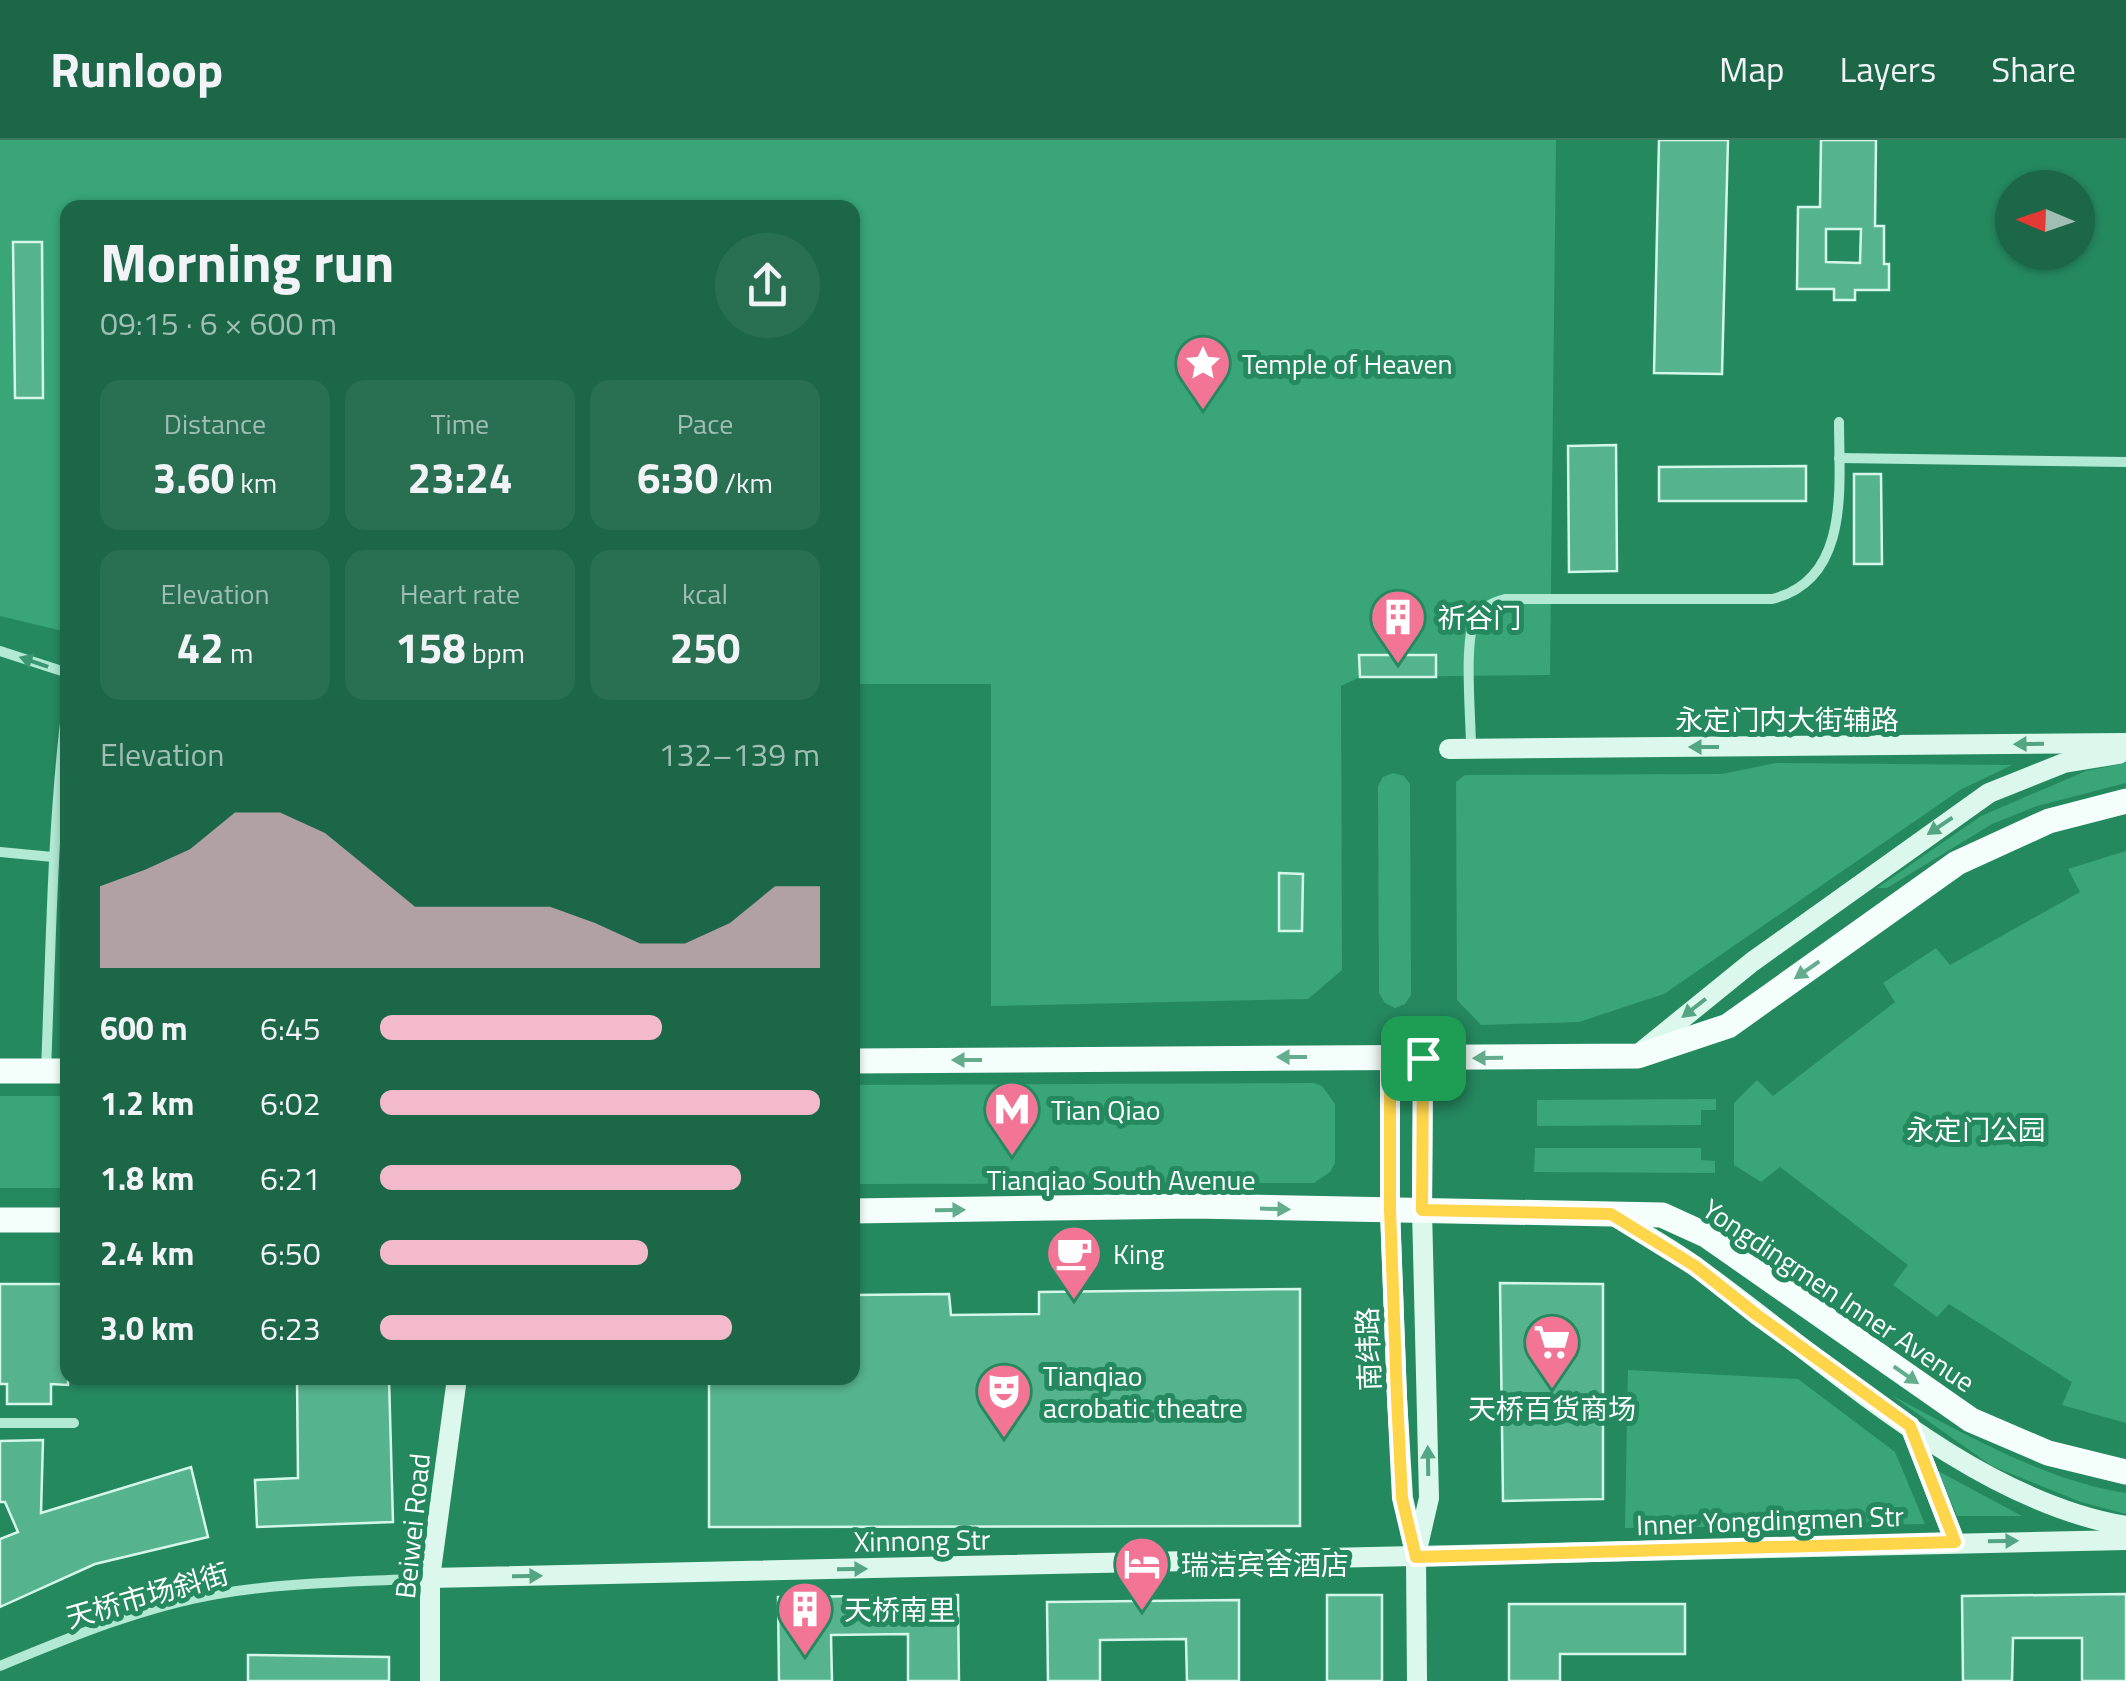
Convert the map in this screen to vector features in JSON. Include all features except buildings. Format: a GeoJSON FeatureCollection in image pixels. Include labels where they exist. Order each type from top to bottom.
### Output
{"type":"FeatureCollection","features":[{"type":"Feature","properties":{"kind":"main road"},"geometry":{"type":"LineString","coordinates":[[860,1060],[1638,1056],[1728,1026],[1957,863],[2049,822],[2126,801]]}},
{"type":"Feature","properties":{"kind":"main road"},"geometry":{"type":"LineString","coordinates":[[0,1071],[57,1071]]}},
{"type":"Feature","properties":{"kind":"main road","name":"Tianqiao South Avenue"},"geometry":{"type":"LineString","coordinates":[[860,1211],[1193,1206],[1390,1210]]}},
{"type":"Feature","properties":{"kind":"main road","name":"Yongdingmen Inner Avenue"},"geometry":{"type":"LineString","coordinates":[[1390,1210],[1662,1215],[1706,1235],[1972,1420],[2048,1453],[2126,1472]]}},
{"type":"Feature","properties":{"kind":"main road"},"geometry":{"type":"LineString","coordinates":[[0,1220],[60,1220]]}},
{"type":"Feature","properties":{"kind":"street"},"geometry":{"type":"LineString","coordinates":[[1471,749],[1471,636],[1474,620],[1487,606],[1505,598],[1772,599],[1786,596],[1815,576],[1827,557],[1835,527],[1839,422]]}},
{"type":"Feature","properties":{"kind":"street"},"geometry":{"type":"LineString","coordinates":[[1839,458],[2126,462]]}},
{"type":"Feature","properties":{"kind":"street"},"geometry":{"type":"LineString","coordinates":[[0,651],[60,671]]}},
{"type":"Feature","properties":{"kind":"street","name":"永定门内大街辅路"},"geometry":{"type":"LineString","coordinates":[[1449,750],[2126,744]]}},
{"type":"Feature","properties":{"kind":"street"},"geometry":{"type":"LineString","coordinates":[[1638,1056],[1752,962],[1989,793],[2064,763],[2126,752]]}},
{"type":"Feature","properties":{"kind":"street"},"geometry":{"type":"LineString","coordinates":[[57,1071],[53,857],[60,758]]}},
{"type":"Feature","properties":{"kind":"street"},"geometry":{"type":"LineString","coordinates":[[0,852],[53,857]]}},
{"type":"Feature","properties":{"kind":"street","name":"南纬路"},"geometry":{"type":"LineString","coordinates":[[1390,1056],[1390,1210],[1402,1498],[1416,1557]]}},
{"type":"Feature","properties":{"kind":"street","name":"南纬路"},"geometry":{"type":"LineString","coordinates":[[1416,1557],[1428,1498],[1423,1058]]}},
{"type":"Feature","properties":{"kind":"street"},"geometry":{"type":"LineString","coordinates":[[1611,1214],[1695,1266],[1819,1361],[1957,1456],[2044,1502],[2126,1526]]}},
{"type":"Feature","properties":{"kind":"street","name":"Beiwei Road"},"geometry":{"type":"LineString","coordinates":[[430,1681],[430,1578],[456,1385]]}},
{"type":"Feature","properties":{"kind":"street"},"geometry":{"type":"LineString","coordinates":[[0,1423],[74,1423]]}},
{"type":"Feature","properties":{"kind":"street"},"geometry":{"type":"LineString","coordinates":[[1910,1426],[1955,1542]]}},
{"type":"Feature","properties":{"kind":"street","name":"Inner Yongdingmen Str"},"geometry":{"type":"LineString","coordinates":[[1416,1557],[2126,1540]]}},
{"type":"Feature","properties":{"kind":"street"},"geometry":{"type":"LineString","coordinates":[[1416,1557],[1418,1681]]}},
{"type":"Feature","properties":{"kind":"street","name":"Xinnong Str"},"geometry":{"type":"LineString","coordinates":[[430,1578],[1416,1557]]}},
{"type":"Feature","properties":{"kind":"street","name":"天桥市场斜街"},"geometry":{"type":"LineString","coordinates":[[0,1666],[138,1614],[216,1594],[430,1578]]}},
{"type":"Feature","properties":{"kind":"green space","name":"Temple of Heaven"},"geometry":{"type":"Polygon","coordinates":[[[0,140],[1556,140],[1550,675],[1360,677],[1341,686],[1342,970],[1308,999],[991,1006],[991,684],[860,684],[860,200],[60,200],[60,630],[0,616],[0,140]]]}},
{"type":"Feature","properties":{"kind":"green space"},"geometry":{"type":"Polygon","coordinates":[[[1776,763],[2012,765],[1960,790],[1664,994],[1579,1022],[1481,1025],[1457,1000],[1456,782],[1465,775],[1722,774],[1776,763]]]}},
{"type":"Feature","properties":{"kind":"green space"},"geometry":{"type":"Polygon","coordinates":[[[2126,763],[2126,783],[2037,806],[1992,824],[1887,888],[1877,888],[1981,816],[2086,771],[2126,763]]]}},
{"type":"Feature","properties":{"kind":"green space"},"geometry":{"type":"Polygon","coordinates":[[[1393,773],[1404,776],[1410,784],[1411,995],[1405,1004],[1395,1008],[1385,1003],[1379,993],[1378,786],[1383,777],[1393,773]]]}},
{"type":"Feature","properties":{"kind":"green space","name":"永定门公园"},"geometry":{"type":"Polygon","coordinates":[[[2126,851],[2126,1423],[2062,1405],[2072,1382],[1949,1304],[1937,1317],[1893,1285],[1908,1265],[1780,1167],[1761,1182],[1734,1165],[1734,1103],[1757,1080],[1773,1096],[1895,1002],[1883,983],[1936,948],[1950,965],[2080,892],[2068,869],[2126,851]]]}},
{"type":"Feature","properties":{"kind":"green space"},"geometry":{"type":"Polygon","coordinates":[[[1314,1083],[1322,1086],[1335,1104],[1335,1163],[1330,1172],[1314,1183],[860,1184],[860,1085],[1314,1083]]]}},
{"type":"Feature","properties":{"kind":"green space"},"geometry":{"type":"Polygon","coordinates":[[[0,1096],[60,1096],[60,1188],[0,1188],[0,1096]]]}},
{"type":"Feature","properties":{"kind":"green space"},"geometry":{"type":"Polygon","coordinates":[[[1716,1099],[1716,1110],[1701,1110],[1701,1125],[1537,1126],[1537,1100],[1716,1099]]]}},
{"type":"Feature","properties":{"kind":"green space"},"geometry":{"type":"Polygon","coordinates":[[[1535,1148],[1701,1148],[1701,1160],[1715,1161],[1715,1173],[1534,1172],[1535,1148]]]}},
{"type":"Feature","properties":{"kind":"green space"},"geometry":{"type":"Polygon","coordinates":[[[1628,1370],[1798,1379],[1895,1452],[1925,1524],[1625,1528],[1628,1370]]]}},
{"type":"Feature","properties":{"kind":"green space"},"geometry":{"type":"Polygon","coordinates":[[[1891,1395],[2035,1467],[2126,1493],[2126,1514],[2081,1502],[1992,1466],[1891,1395]]]}},
{"type":"Feature","properties":{"kind":"green space"},"geometry":{"type":"Polygon","coordinates":[[[1938,1471],[2022,1516],[1957,1516],[1938,1471]]]}},
{"type":"Feature","properties":{"kind":"place","name":"Temple of Heaven"},"geometry":{"type":"Point","coordinates":[1203,412]}},
{"type":"Feature","properties":{"kind":"place","name":"祈谷门"},"geometry":{"type":"Point","coordinates":[1398,666]}},
{"type":"Feature","properties":{"kind":"place","name":"Tian Qiao"},"geometry":{"type":"Point","coordinates":[1012,1158]}},
{"type":"Feature","properties":{"kind":"place","name":"King"},"geometry":{"type":"Point","coordinates":[1074,1302]}},
{"type":"Feature","properties":{"kind":"place","name":"天桥百货商场"},"geometry":{"type":"Point","coordinates":[1552,1391]}},
{"type":"Feature","properties":{"kind":"place","name":"Tianqiao acrobatic theatre"},"geometry":{"type":"Point","coordinates":[1004,1440]}},
{"type":"Feature","properties":{"kind":"place","name":"瑞洁宾舍酒店"},"geometry":{"type":"Point","coordinates":[1142,1613]}},
{"type":"Feature","properties":{"kind":"place","name":"天桥南里"},"geometry":{"type":"Point","coordinates":[805,1658]}},
{"type":"Feature","properties":{"kind":"route"},"geometry":{"type":"LineString","coordinates":[[1390,1056],[1423,1058],[1422,1210],[1611,1214],[1695,1266],[1910,1426],[1955,1542],[1416,1557],[1402,1498],[1390,1210],[1390,1056]]}}]}
